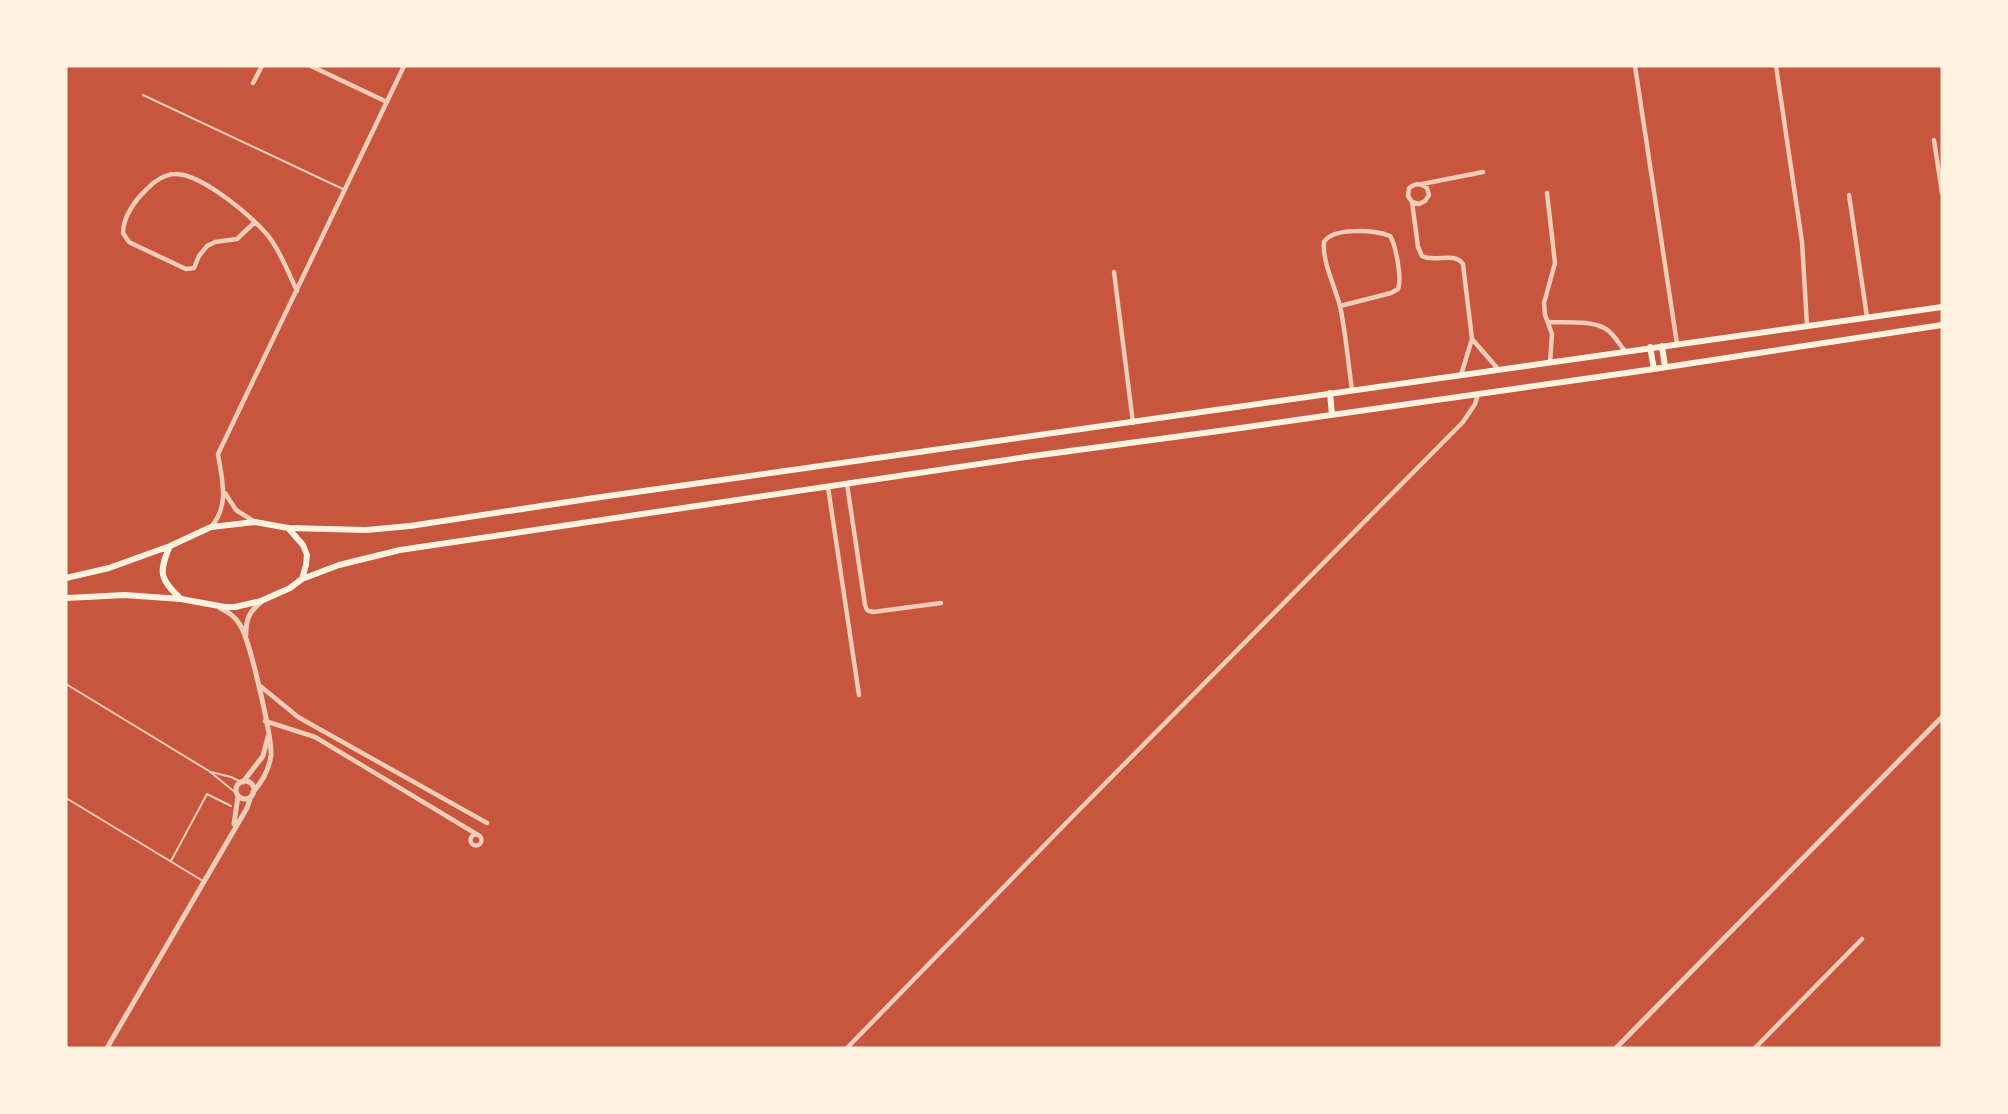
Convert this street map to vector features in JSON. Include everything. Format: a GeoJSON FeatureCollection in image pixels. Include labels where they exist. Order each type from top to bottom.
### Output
{"type":"FeatureCollection","features":[{"type":"Feature","properties":{"kind":"main road"},"geometry":{"type":"LineString","coordinates":[[66,578],[109,568],[170,546],[211,526],[255,522],[288,528],[366,530],[410,526],[1942,307]]}},
{"type":"Feature","properties":{"kind":"main road"},"geometry":{"type":"LineString","coordinates":[[66,598],[125,595],[182,598],[235,607],[261,601],[290,588],[302,579],[339,565],[400,550],[1033,456],[1654,369],[1942,325]]}},
{"type":"Feature","properties":{"kind":"main road"},"geometry":{"type":"LineString","coordinates":[[1662,346],[1665,367]]}},
{"type":"Feature","properties":{"kind":"main road"},"geometry":{"type":"LineString","coordinates":[[1650,347],[1654,369]]}},
{"type":"Feature","properties":{"kind":"main road"},"geometry":{"type":"LineString","coordinates":[[1330,393],[1332,415]]}},
{"type":"Feature","properties":{"kind":"main road"},"geometry":{"type":"LineString","coordinates":[[288,528],[303,545],[307,555],[302,579]]}},
{"type":"Feature","properties":{"kind":"main road"},"geometry":{"type":"LineString","coordinates":[[170,546],[162,567],[162,574],[170,588],[182,598]]}},
{"type":"Feature","properties":{"kind":"street"},"geometry":{"type":"LineString","coordinates":[[253,83],[261,66]]}},
{"type":"Feature","properties":{"kind":"street"},"geometry":{"type":"LineString","coordinates":[[311,66],[387,102]]}},
{"type":"Feature","properties":{"kind":"street"},"geometry":{"type":"LineString","coordinates":[[211,526],[220,513],[224,491],[218,454],[404,66]]}},
{"type":"Feature","properties":{"kind":"street"},"geometry":{"type":"LineString","coordinates":[[1635,66],[1677,344]]}},
{"type":"Feature","properties":{"kind":"street"},"geometry":{"type":"LineString","coordinates":[[1776,66],[1802,242],[1807,325]]}},
{"type":"Feature","properties":{"kind":"street"},"geometry":{"type":"LineString","coordinates":[[1934,140],[1942,193]]}},
{"type":"Feature","properties":{"kind":"street"},"geometry":{"type":"LineString","coordinates":[[1461,375],[1472,339],[1463,264],[1454,258],[1431,259],[1422,256],[1418,247],[1412,202],[1408,196],[1409,188],[1415,184],[1483,172]]}},
{"type":"Feature","properties":{"kind":"street"},"geometry":{"type":"LineString","coordinates":[[255,222],[237,239],[215,242],[207,246],[199,256],[194,268],[186,269],[129,242],[123,233],[125,220],[141,194],[152,184],[174,174],[189,177],[206,184],[255,222],[273,242],[297,291]]}},
{"type":"Feature","properties":{"kind":"street"},"geometry":{"type":"LineString","coordinates":[[1412,202],[1419,204],[1429,195],[1427,188],[1422,184]]}},
{"type":"Feature","properties":{"kind":"street"},"geometry":{"type":"LineString","coordinates":[[1547,193],[1555,263],[1544,303],[1545,315],[1553,339],[1550,362]]}},
{"type":"Feature","properties":{"kind":"street"},"geometry":{"type":"LineString","coordinates":[[1849,195],[1867,317]]}},
{"type":"Feature","properties":{"kind":"street"},"geometry":{"type":"LineString","coordinates":[[1340,306],[1398,289],[1400,282],[1394,244],[1390,236],[1352,231],[1336,233],[1326,238],[1323,247],[1347,340],[1352,390]]}},
{"type":"Feature","properties":{"kind":"street"},"geometry":{"type":"LineString","coordinates":[[1114,272],[1132,423]]}},
{"type":"Feature","properties":{"kind":"street"},"geometry":{"type":"LineString","coordinates":[[1549,322],[1604,328],[1625,351]]}},
{"type":"Feature","properties":{"kind":"street"},"geometry":{"type":"LineString","coordinates":[[1472,339],[1498,369]]}},
{"type":"Feature","properties":{"kind":"street"},"geometry":{"type":"LineString","coordinates":[[847,1048],[1463,422],[1475,404],[1478,394]]}},
{"type":"Feature","properties":{"kind":"street"},"geometry":{"type":"LineString","coordinates":[[847,484],[867,610],[873,612],[942,603]]}},
{"type":"Feature","properties":{"kind":"street"},"geometry":{"type":"LineString","coordinates":[[828,487],[859,695]]}},
{"type":"Feature","properties":{"kind":"street"},"geometry":{"type":"LineString","coordinates":[[224,491],[236,510],[255,522]]}},
{"type":"Feature","properties":{"kind":"street"},"geometry":{"type":"LineString","coordinates":[[237,794],[246,799],[252,794],[269,766],[271,746],[246,636],[247,619],[253,608],[261,601]]}},
{"type":"Feature","properties":{"kind":"street"},"geometry":{"type":"LineString","coordinates":[[216,605],[235,618],[246,636]]}},
{"type":"Feature","properties":{"kind":"street"},"geometry":{"type":"LineString","coordinates":[[257,683],[298,717],[487,823]]}},
{"type":"Feature","properties":{"kind":"street"},"geometry":{"type":"LineString","coordinates":[[1616,1048],[1942,717]]}},
{"type":"Feature","properties":{"kind":"street"},"geometry":{"type":"LineString","coordinates":[[265,721],[315,737],[466,827],[481,838],[480,843],[475,846],[471,843],[466,827]]}},
{"type":"Feature","properties":{"kind":"street"},"geometry":{"type":"LineString","coordinates":[[233,829],[237,786],[263,756],[269,736]]}},
{"type":"Feature","properties":{"kind":"street"},"geometry":{"type":"LineString","coordinates":[[107,1048],[247,808],[252,794],[251,784],[242,782]]}},
{"type":"Feature","properties":{"kind":"street"},"geometry":{"type":"LineString","coordinates":[[1755,1048],[1862,939]]}},
{"type":"Feature","properties":{"kind":"lane"},"geometry":{"type":"LineString","coordinates":[[143,95],[345,190]]}},
{"type":"Feature","properties":{"kind":"lane"},"geometry":{"type":"LineString","coordinates":[[66,684],[209,771],[237,794]]}},
{"type":"Feature","properties":{"kind":"lane"},"geometry":{"type":"LineString","coordinates":[[209,771],[242,782]]}},
{"type":"Feature","properties":{"kind":"lane"},"geometry":{"type":"LineString","coordinates":[[171,861],[207,794],[231,806]]}},
{"type":"Feature","properties":{"kind":"lane"},"geometry":{"type":"LineString","coordinates":[[66,798],[203,880]]}}]}
